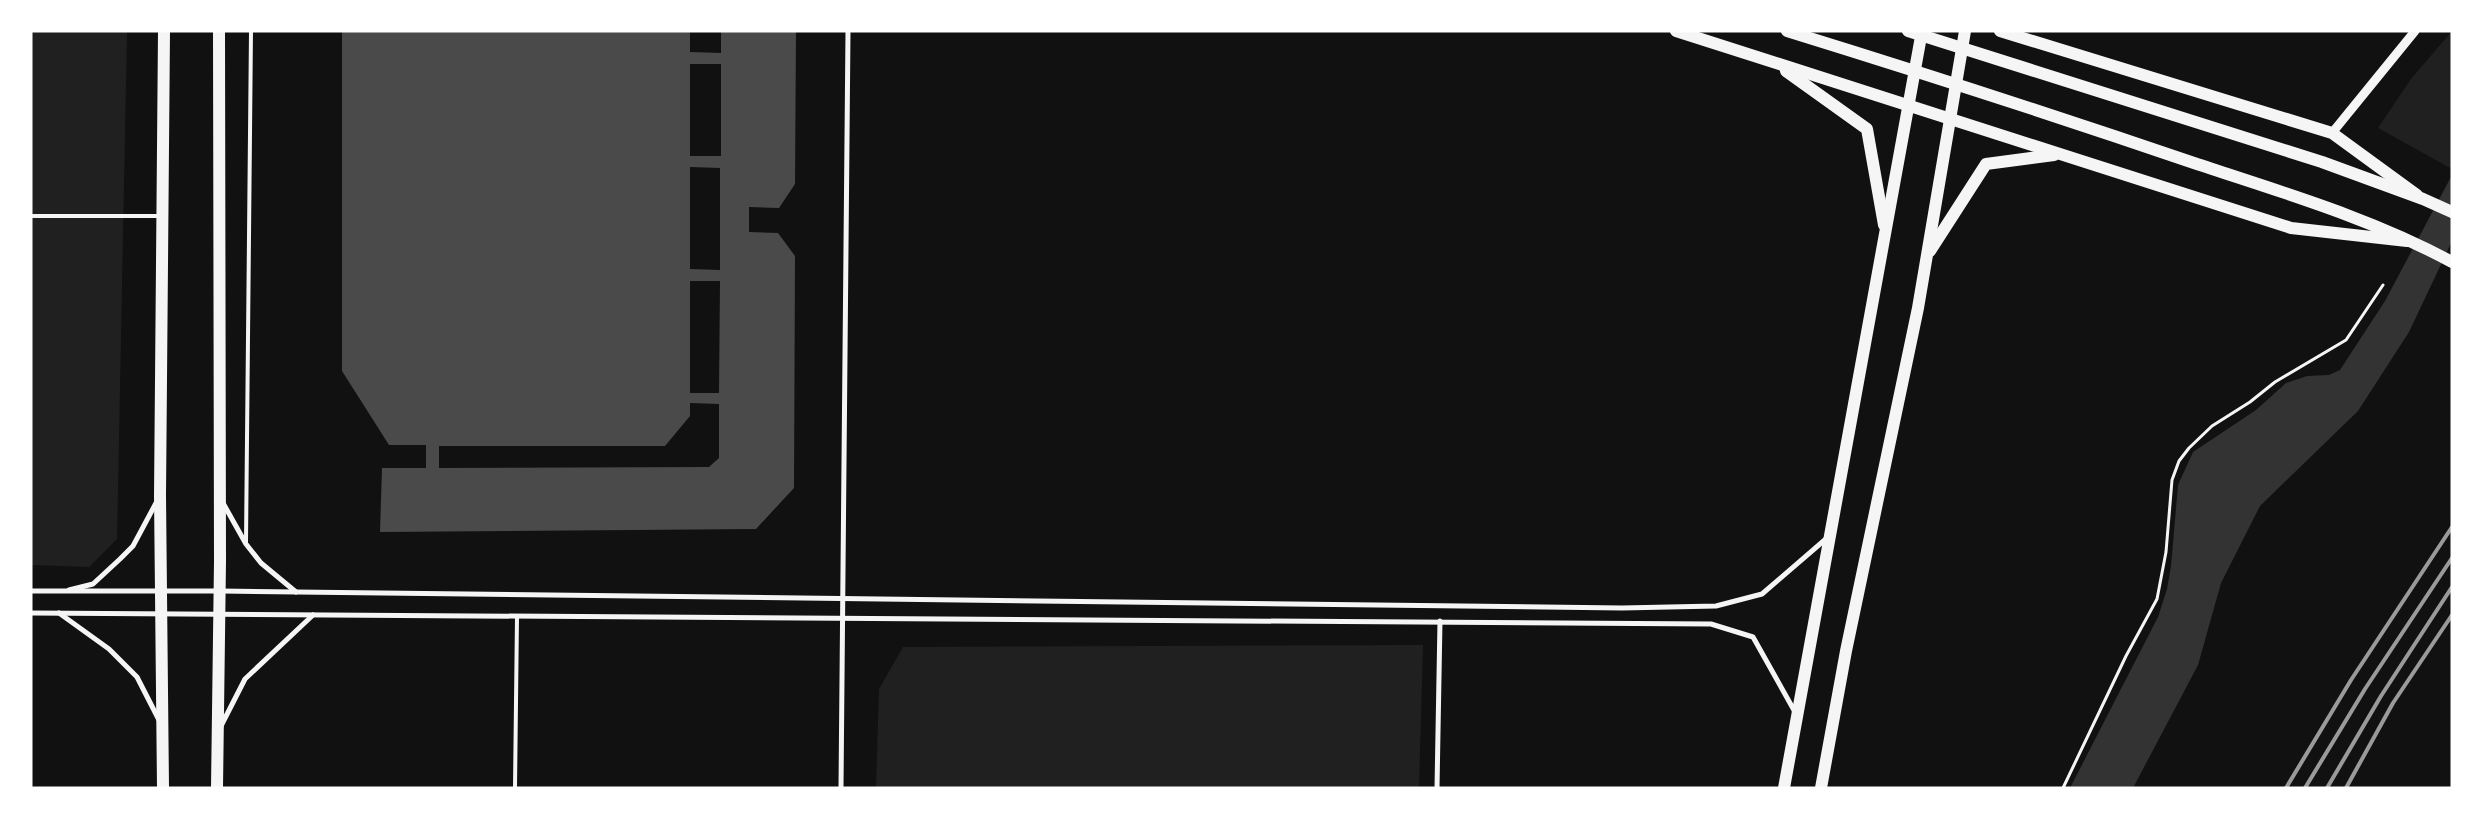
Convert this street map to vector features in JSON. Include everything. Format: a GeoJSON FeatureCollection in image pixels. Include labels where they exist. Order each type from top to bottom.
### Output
{"type":"FeatureCollection","features":[{"type":"Feature","properties":{"kind":"main road"},"geometry":{"type":"LineString","coordinates":[[163,788],[164,728],[160,496],[164,31]]}},
{"type":"Feature","properties":{"kind":"main road"},"geometry":{"type":"LineString","coordinates":[[217,788],[220,614],[219,31]]}},
{"type":"Feature","properties":{"kind":"main road"},"geometry":{"type":"LineString","coordinates":[[1676,31],[2291,228],[2414,242]]}},
{"type":"Feature","properties":{"kind":"main road"},"geometry":{"type":"LineString","coordinates":[[1787,31],[1995,96],[2314,204],[2414,242],[2452,262]]}},
{"type":"Feature","properties":{"kind":"main road"},"geometry":{"type":"LineString","coordinates":[[1908,31],[2322,162],[2423,199],[2452,212]]}},
{"type":"Feature","properties":{"kind":"main road"},"geometry":{"type":"LineString","coordinates":[[1784,788],[1922,31]]}},
{"type":"Feature","properties":{"kind":"main road"},"geometry":{"type":"LineString","coordinates":[[1821,788],[1846,651],[1926,258],[1965,31]]}},
{"type":"Feature","properties":{"kind":"main road"},"geometry":{"type":"LineString","coordinates":[[2000,31],[2332,132],[2423,199]]}},
{"type":"Feature","properties":{"kind":"main road"},"geometry":{"type":"LineString","coordinates":[[2030,31],[2041,44]]}},
{"type":"Feature","properties":{"kind":"main road"},"geometry":{"type":"LineString","coordinates":[[1776,64],[1867,129],[1885,233]]}},
{"type":"Feature","properties":{"kind":"main road"},"geometry":{"type":"LineString","coordinates":[[1926,258],[1986,164],[2059,154]]}},
{"type":"Feature","properties":{"kind":"street"},"geometry":{"type":"LineString","coordinates":[[841,788],[841,620],[848,31]]}},
{"type":"Feature","properties":{"kind":"street"},"geometry":{"type":"LineString","coordinates":[[2332,132],[2415,31]]}},
{"type":"Feature","properties":{"kind":"street"},"geometry":{"type":"LineString","coordinates":[[61,592],[93,584],[120,559],[133,546],[160,496]]}},
{"type":"Feature","properties":{"kind":"street"},"geometry":{"type":"LineString","coordinates":[[220,497],[246,544],[261,562],[296,592]]}},
{"type":"Feature","properties":{"kind":"street"},"geometry":{"type":"LineString","coordinates":[[31,591],[220,591],[1602,608],[1716,606],[1762,594],[1829,536]]}},
{"type":"Feature","properties":{"kind":"street"},"geometry":{"type":"LineString","coordinates":[[31,613],[841,620],[1711,624],[1753,637],[1797,715]]}},
{"type":"Feature","properties":{"kind":"street"},"geometry":{"type":"LineString","coordinates":[[59,613],[109,649],[136,678],[164,728]]}},
{"type":"Feature","properties":{"kind":"street"},"geometry":{"type":"LineString","coordinates":[[218,733],[245,679],[313,615]]}},
{"type":"Feature","properties":{"kind":"street"},"geometry":{"type":"LineString","coordinates":[[1437,788],[1440,622]]}},
{"type":"Feature","properties":{"kind":"lane"},"geometry":{"type":"LineString","coordinates":[[246,544],[252,31]]}},
{"type":"Feature","properties":{"kind":"lane"},"geometry":{"type":"LineString","coordinates":[[31,216],[162,216]]}},
{"type":"Feature","properties":{"kind":"lane"},"geometry":{"type":"LineString","coordinates":[[516,788],[518,617]]}},
{"type":"Feature","properties":{"kind":"path"},"geometry":{"type":"LineString","coordinates":[[2063,788],[2126,656],[2157,600],[2166,552],[2172,480],[2179,461],[2212,426],[2250,402],[2275,382],[2346,340],[2383,285]]}},
{"type":"Feature","properties":{"kind":"shaded area"},"geometry":{"type":"Polygon","coordinates":[[[31,31],[127,31],[117,539],[89,567],[31,565],[31,31]]]}},
{"type":"Feature","properties":{"kind":"shaded area"},"geometry":{"type":"Polygon","coordinates":[[[2452,31],[2452,169],[2378,128],[2411,79],[2452,31]]]}},
{"type":"Feature","properties":{"kind":"shaded area"},"geometry":{"type":"Polygon","coordinates":[[[2452,175],[2452,241],[2409,332],[2358,411],[2260,506],[2221,583],[2198,665],[2133,788],[2070,788],[2158,617],[2167,589],[2171,566],[2178,485],[2193,452],[2256,410],[2286,383],[2307,376],[2329,375],[2340,370],[2385,301],[2452,175]]]}},
{"type":"Feature","properties":{"kind":"shaded area"},"geometry":{"type":"Polygon","coordinates":[[[1423,645],[1419,788],[876,788],[879,689],[903,647],[1423,645]]]}},
{"type":"Feature","properties":{"kind":"building"},"geometry":{"type":"Polygon","coordinates":[[[342,31],[690,31],[690,52],[721,53],[721,31],[796,31],[795,184],[779,208],[749,207],[749,232],[778,233],[795,256],[794,488],[756,529],[380,532],[382,468],[426,468],[426,445],[389,445],[342,371],[342,31]],[[690,64],[690,156],[721,156],[721,64],[690,64]],[[690,167],[690,269],[720,270],[720,168],[690,167]],[[690,281],[690,393],[719,393],[720,281],[690,281]],[[690,403],[690,416],[665,446],[439,446],[439,468],[709,467],[719,458],[719,404],[690,403]]]}},
{"type":"Feature","properties":{"kind":"railway"},"geometry":{"type":"LineString","coordinates":[[2286,788],[2351,680],[2452,527]]}},
{"type":"Feature","properties":{"kind":"railway"},"geometry":{"type":"LineString","coordinates":[[2305,788],[2365,689],[2452,558]]}},
{"type":"Feature","properties":{"kind":"railway"},"geometry":{"type":"LineString","coordinates":[[2327,788],[2381,696],[2452,587]]}},
{"type":"Feature","properties":{"kind":"railway"},"geometry":{"type":"LineString","coordinates":[[2346,788],[2393,703],[2452,615]]}}]}
